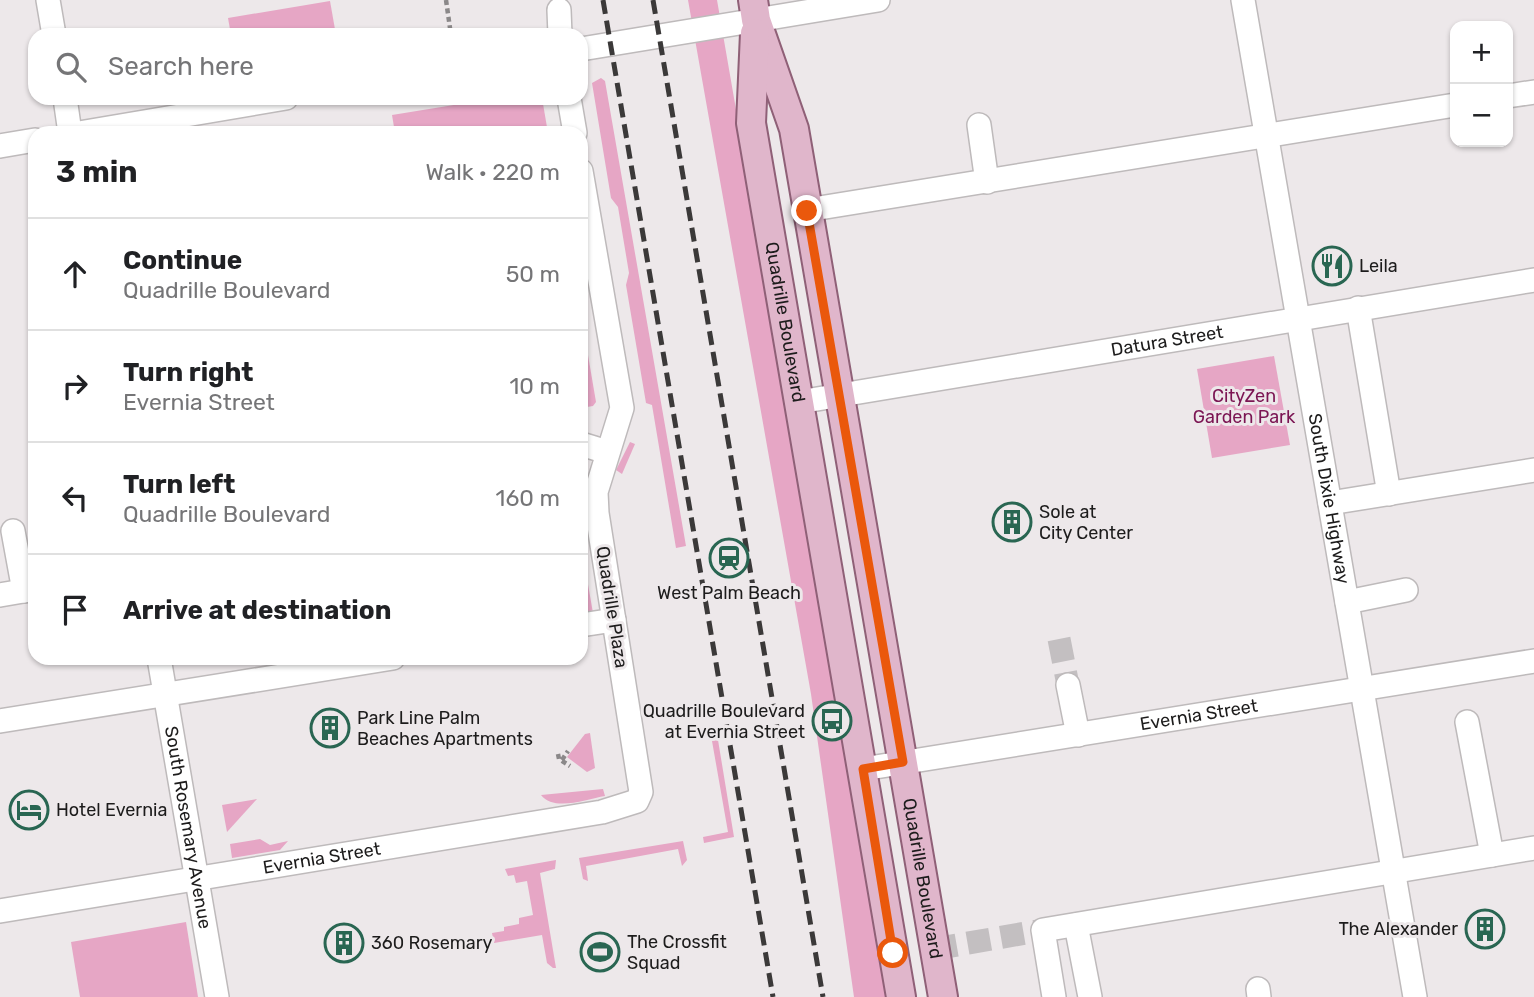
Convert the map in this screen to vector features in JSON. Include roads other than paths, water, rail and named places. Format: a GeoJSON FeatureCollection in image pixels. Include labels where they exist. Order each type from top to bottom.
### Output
{"type":"FeatureCollection","features":[{"type":"Feature","properties":{"kind":"main road","name":"Quadrille Boulevard"},"geometry":{"type":"LineString","coordinates":[[754,10],[792,119],[943,997]]}},
{"type":"Feature","properties":{"kind":"main road","name":"Quadrille Boulevard"},"geometry":{"type":"LineString","coordinates":[[754,10],[751,122],[901,997]]}},
{"type":"Feature","properties":{"kind":"street"},"geometry":{"type":"LineString","coordinates":[[48,0],[53,28]]}},
{"type":"Feature","properties":{"kind":"street"},"geometry":{"type":"LineString","coordinates":[[588,47],[754,10],[877,0]]}},
{"type":"Feature","properties":{"kind":"street","name":"South Dixie Highway"},"geometry":{"type":"LineString","coordinates":[[1243,0],[1415,997]]}},
{"type":"Feature","properties":{"kind":"street"},"geometry":{"type":"LineString","coordinates":[[559,10],[560,28]]}},
{"type":"Feature","properties":{"kind":"street"},"geometry":{"type":"LineString","coordinates":[[1513,95],[1534,92]]}},
{"type":"Feature","properties":{"kind":"street"},"geometry":{"type":"LineString","coordinates":[[66,105],[70,126]]}},
{"type":"Feature","properties":{"kind":"street"},"geometry":{"type":"LineString","coordinates":[[120,126],[245,105]]}},
{"type":"Feature","properties":{"kind":"street"},"geometry":{"type":"LineString","coordinates":[[570,105],[574,126]]}},
{"type":"Feature","properties":{"kind":"street"},"geometry":{"type":"LineString","coordinates":[[807,211],[1450,106]]}},
{"type":"Feature","properties":{"kind":"street"},"geometry":{"type":"LineString","coordinates":[[979,125],[987,182]]}},
{"type":"Feature","properties":{"kind":"street"},"geometry":{"type":"LineString","coordinates":[[0,146],[28,141]]}},
{"type":"Feature","properties":{"kind":"street","name":"Quadrille Plaza"},"geometry":{"type":"LineString","coordinates":[[588,250],[622,408],[596,492],[640,797]]}},
{"type":"Feature","properties":{"kind":"street","name":"Datura Street"},"geometry":{"type":"LineString","coordinates":[[799,402],[1534,279]]}},
{"type":"Feature","properties":{"kind":"street"},"geometry":{"type":"LineString","coordinates":[[1358,308],[1389,494]]}},
{"type":"Feature","properties":{"kind":"street"},"geometry":{"type":"LineString","coordinates":[[588,446],[607,452]]}},
{"type":"Feature","properties":{"kind":"street"},"geometry":{"type":"LineString","coordinates":[[1330,503],[1534,470]]}},
{"type":"Feature","properties":{"kind":"street"},"geometry":{"type":"LineString","coordinates":[[16,531],[28,585]]}},
{"type":"Feature","properties":{"kind":"street"},"geometry":{"type":"LineString","coordinates":[[0,595],[28,590]]}},
{"type":"Feature","properties":{"kind":"street"},"geometry":{"type":"LineString","coordinates":[[1347,601],[1406,590]]}},
{"type":"Feature","properties":{"kind":"street"},"geometry":{"type":"LineString","coordinates":[[588,624],[614,620]]}},
{"type":"Feature","properties":{"kind":"street","name":"Evernia Street"},"geometry":{"type":"LineString","coordinates":[[863,769],[1534,661]]}},
{"type":"Feature","properties":{"kind":"street","name":"South Rosemary Avenue"},"geometry":{"type":"LineString","coordinates":[[160,665],[217,997]]}},
{"type":"Feature","properties":{"kind":"street"},"geometry":{"type":"LineString","coordinates":[[1,714],[166,695],[350,665]]}},
{"type":"Feature","properties":{"kind":"street"},"geometry":{"type":"LineString","coordinates":[[1068,685],[1078,735]]}},
{"type":"Feature","properties":{"kind":"street"},"geometry":{"type":"LineString","coordinates":[[1467,722],[1492,855]]}},
{"type":"Feature","properties":{"kind":"street","name":"Evernia Street"},"geometry":{"type":"LineString","coordinates":[[0,911],[602,812],[631,804],[640,797]]}},
{"type":"Feature","properties":{"kind":"street"},"geometry":{"type":"LineString","coordinates":[[1054,997],[1044,930],[1534,848]]}},
{"type":"Feature","properties":{"kind":"street"},"geometry":{"type":"LineString","coordinates":[[1076,925],[1090,997]]}},
{"type":"Feature","properties":{"kind":"tunnel"},"geometry":{"type":"LineString","coordinates":[[1059,639],[1068,685]]}},
{"type":"Feature","properties":{"kind":"tunnel"},"geometry":{"type":"LineString","coordinates":[[934,949],[1043,930]]}},
{"type":"Feature","properties":{"kind":"railway"},"geometry":{"type":"LineString","coordinates":[[603,0],[773,997]]}},
{"type":"Feature","properties":{"kind":"railway"},"geometry":{"type":"LineString","coordinates":[[653,0],[823,997]]}},
{"type":"Feature","properties":{"kind":"place","name":"Leila"},"geometry":{"type":"Point","coordinates":[1332,266]}},
{"type":"Feature","properties":{"kind":"place","name":"Sole at City Center"},"geometry":{"type":"Point","coordinates":[1012,522]}},
{"type":"Feature","properties":{"kind":"place","name":"West Palm Beach"},"geometry":{"type":"Point","coordinates":[729,558]}},
{"type":"Feature","properties":{"kind":"place","name":"Quadrille Boulevard at Evernia Street"},"geometry":{"type":"Point","coordinates":[832,721]}},
{"type":"Feature","properties":{"kind":"place","name":"Park Line Palm Beaches Apartments"},"geometry":{"type":"Point","coordinates":[330,728]}},
{"type":"Feature","properties":{"kind":"place","name":"Hotel Evernia"},"geometry":{"type":"Point","coordinates":[29,810]}},
{"type":"Feature","properties":{"kind":"place","name":"The Alexander"},"geometry":{"type":"Point","coordinates":[1485,929]}},
{"type":"Feature","properties":{"kind":"place","name":"360 Rosemary"},"geometry":{"type":"Point","coordinates":[344,943]}},
{"type":"Feature","properties":{"kind":"place","name":"The Crossfit Squad"},"geometry":{"type":"Point","coordinates":[600,952]}},
{"type":"Feature","properties":{"kind":"park label","name":"CityZen Garden Park"},"geometry":{"type":"Point","coordinates":[1244,406]}}]}
